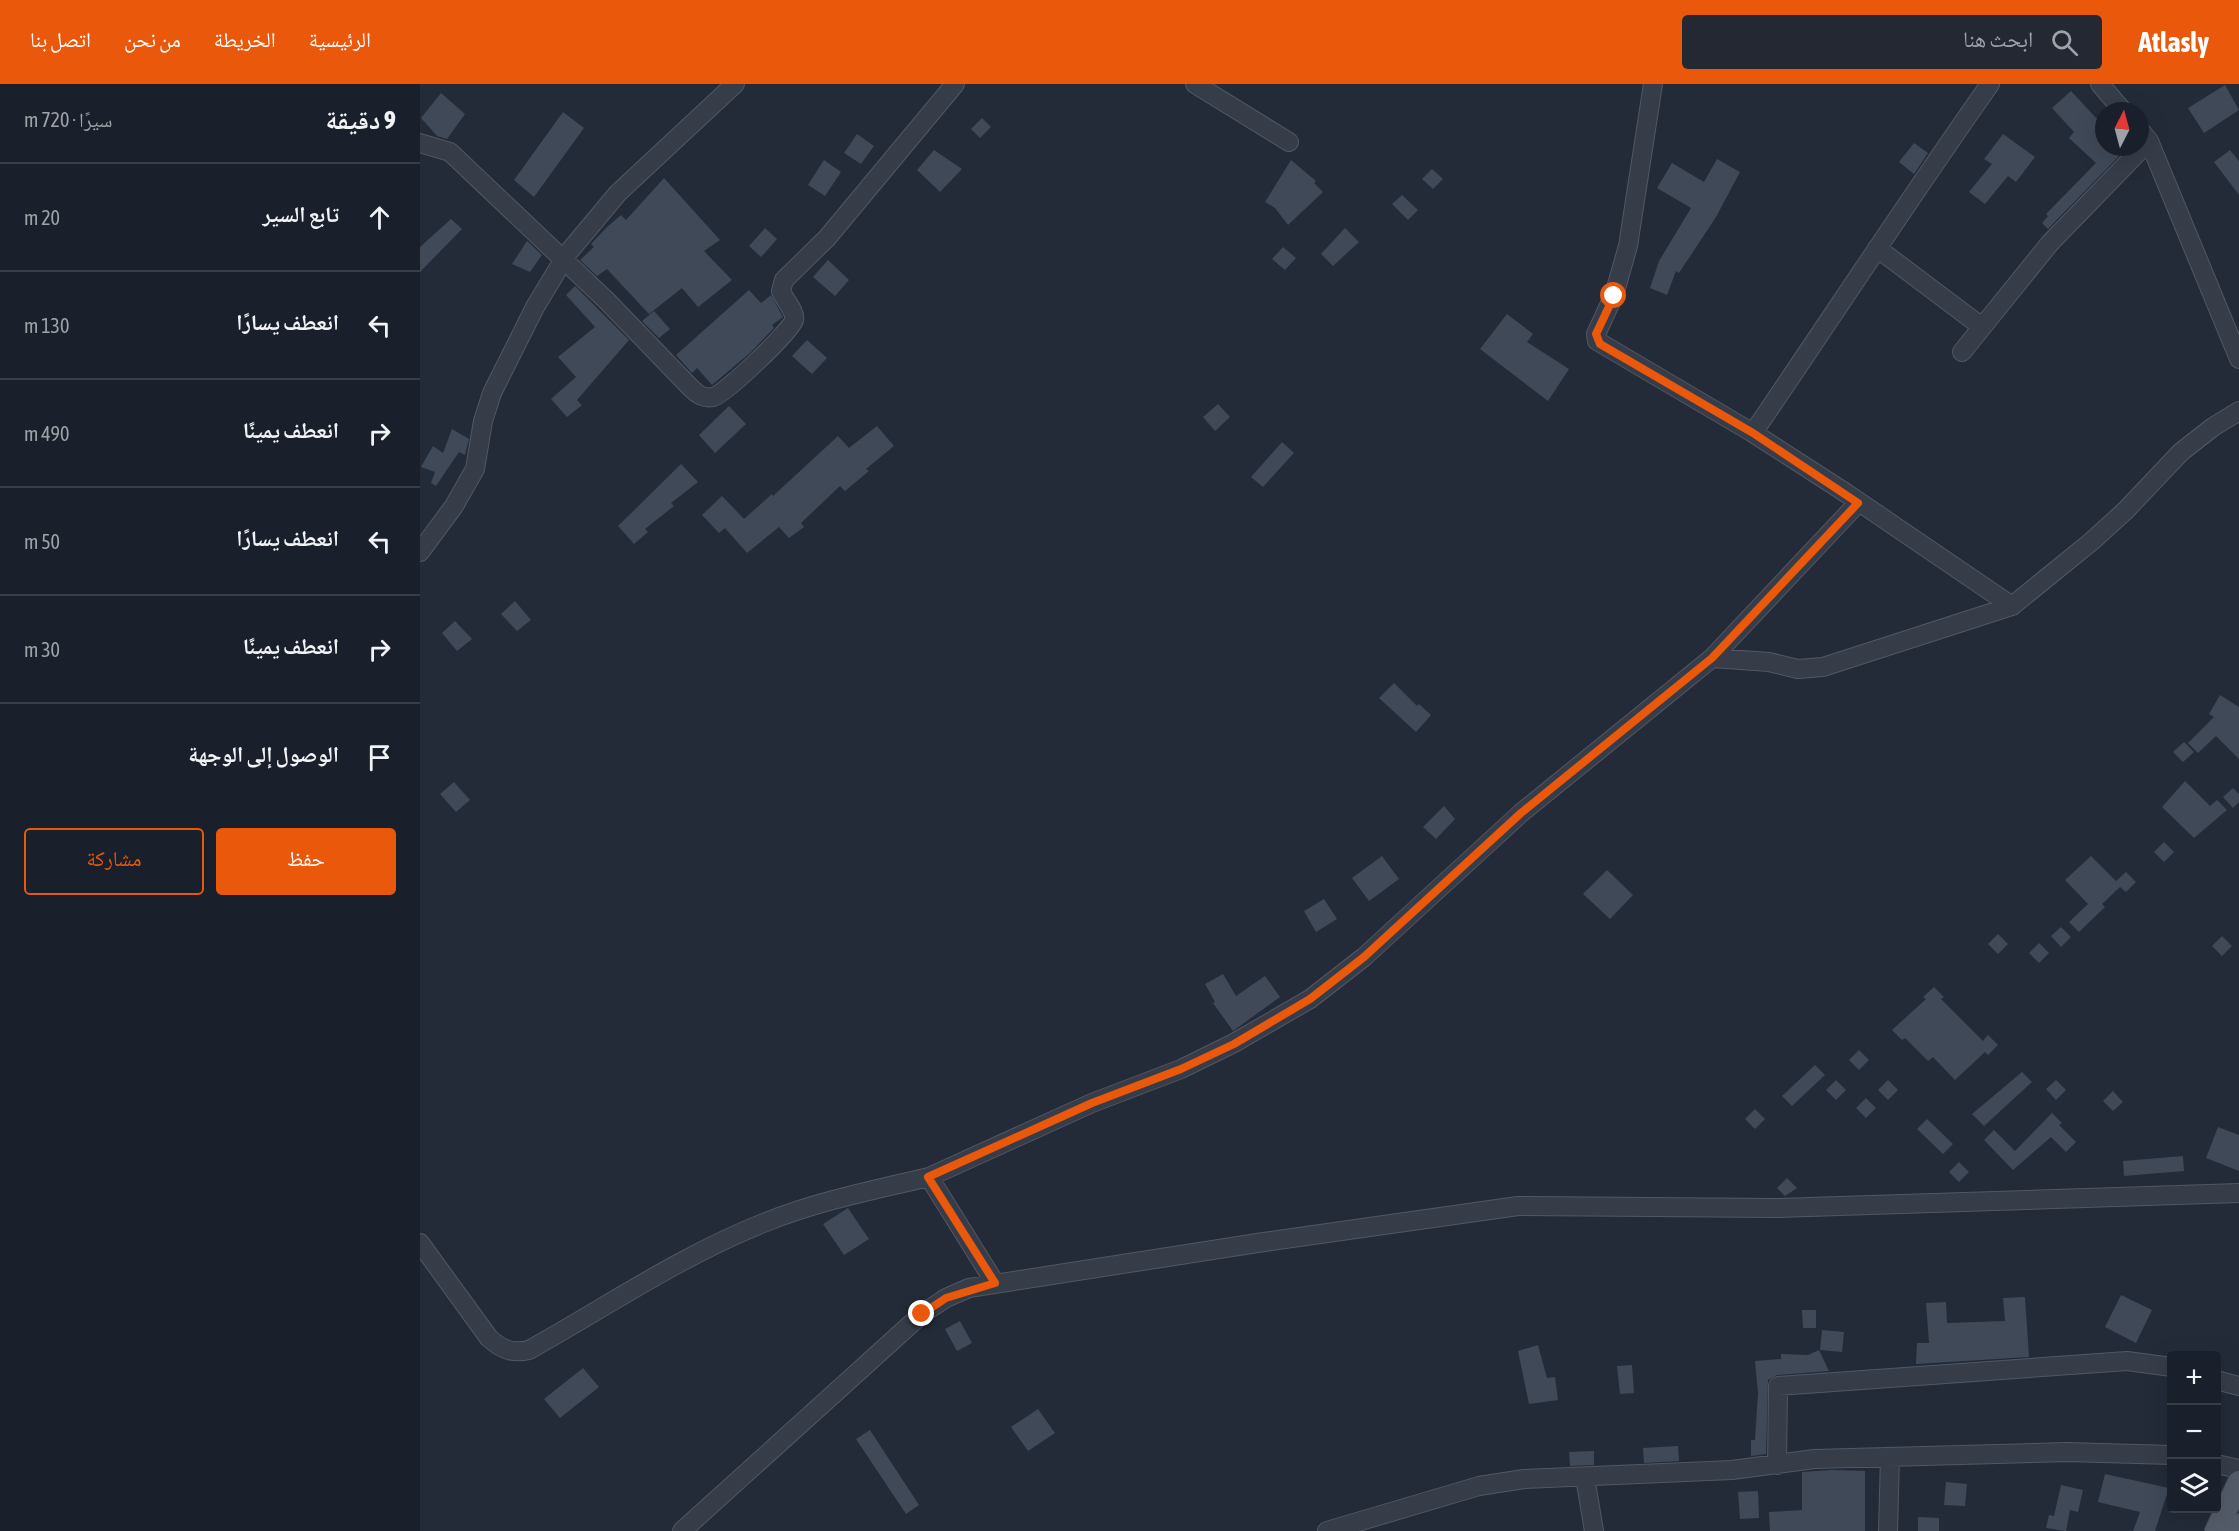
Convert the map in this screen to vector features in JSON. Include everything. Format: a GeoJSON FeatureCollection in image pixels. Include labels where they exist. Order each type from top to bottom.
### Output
{"type":"FeatureCollection","features":[{"type":"Feature","properties":{"kind":"main road"},"geometry":{"type":"LineString","coordinates":[[2216,1531],[2239,1482]]}},
{"type":"Feature","properties":{"kind":"main road"},"geometry":{"type":"LineString","coordinates":[[2236,1531],[2239,1524]]}},
{"type":"Feature","properties":{"kind":"street"},"geometry":{"type":"LineString","coordinates":[[420,552],[454,506],[475,469],[488,403],[510,353],[562,262],[590,223],[618,193],[735,84]]}},
{"type":"Feature","properties":{"kind":"street"},"geometry":{"type":"LineString","coordinates":[[420,143],[450,152],[562,262],[606,300],[699,395],[717,396],[746,372],[792,323],[793,314],[781,291],[784,280],[827,238],[955,84]]}},
{"type":"Feature","properties":{"kind":"street"},"geometry":{"type":"LineString","coordinates":[[1195,84],[1289,142]]}},
{"type":"Feature","properties":{"kind":"street"},"geometry":{"type":"LineString","coordinates":[[1653,84],[1628,246],[1614,296],[1596,338],[1600,344],[1753,433],[2012,606]]}},
{"type":"Feature","properties":{"kind":"street"},"geometry":{"type":"LineString","coordinates":[[1753,433],[1990,84]]}},
{"type":"Feature","properties":{"kind":"street"},"geometry":{"type":"LineString","coordinates":[[2100,84],[2115,102]]}},
{"type":"Feature","properties":{"kind":"street"},"geometry":{"type":"LineString","coordinates":[[2149,145],[2239,359]]}},
{"type":"Feature","properties":{"kind":"street"},"geometry":{"type":"LineString","coordinates":[[1962,352],[2050,243],[2127,156]]}},
{"type":"Feature","properties":{"kind":"street"},"geometry":{"type":"LineString","coordinates":[[1877,249],[1982,327]]}},
{"type":"Feature","properties":{"kind":"street"},"geometry":{"type":"LineString","coordinates":[[1712,658],[1769,662],[1798,669],[1823,667],[2012,606],[2092,542],[2181,452],[2213,427],[2239,411]]}},
{"type":"Feature","properties":{"kind":"street"},"geometry":{"type":"LineString","coordinates":[[420,1243],[489,1338],[496,1345],[518,1353],[529,1350],[693,1257],[765,1222],[794,1212],[928,1177],[1092,1103],[1181,1069],[1234,1044],[1310,999],[1364,957],[1521,813],[1712,658],[1858,503]]}},
{"type":"Feature","properties":{"kind":"street"},"geometry":{"type":"LineString","coordinates":[[928,1177],[995,1283]]}},
{"type":"Feature","properties":{"kind":"street"},"geometry":{"type":"LineString","coordinates":[[682,1531],[922,1314],[946,1298],[995,1283],[1525,1206],[1777,1208],[2239,1193]]}},
{"type":"Feature","properties":{"kind":"street"},"geometry":{"type":"LineString","coordinates":[[1777,1465],[1778,1386],[2127,1361],[2167,1366]]}},
{"type":"Feature","properties":{"kind":"street"},"geometry":{"type":"LineString","coordinates":[[2221,1381],[2239,1386]]}},
{"type":"Feature","properties":{"kind":"street"},"geometry":{"type":"LineString","coordinates":[[1327,1531],[1479,1486],[1524,1479],[1777,1465],[1814,1459],[2067,1452],[2167,1455]]}},
{"type":"Feature","properties":{"kind":"street"},"geometry":{"type":"LineString","coordinates":[[1888,1531],[1890,1457]]}},
{"type":"Feature","properties":{"kind":"street"},"geometry":{"type":"LineString","coordinates":[[2221,1465],[2239,1469]]}},
{"type":"Feature","properties":{"kind":"street"},"geometry":{"type":"LineString","coordinates":[[1585,1477],[1594,1531]]}},
{"type":"Feature","properties":{"kind":"building"},"geometry":{"type":"Polygon","coordinates":[[[2225,85],[2239,110],[2204,133],[2188,108],[2225,85]]]}},
{"type":"Feature","properties":{"kind":"building"},"geometry":{"type":"Polygon","coordinates":[[[2071,91],[2095,117],[2095,156],[2119,156],[2048,229],[2042,223],[2048,216],[2046,214],[2096,163],[2069,138],[2074,132],[2052,108],[2071,91]]]}},
{"type":"Feature","properties":{"kind":"building"},"geometry":{"type":"Polygon","coordinates":[[[441,93],[465,114],[447,139],[437,136],[421,118],[441,93]]]}},
{"type":"Feature","properties":{"kind":"building"},"geometry":{"type":"Polygon","coordinates":[[[563,112],[584,128],[534,197],[514,180],[563,112]]]}},
{"type":"Feature","properties":{"kind":"building"},"geometry":{"type":"Polygon","coordinates":[[[982,118],[991,127],[980,138],[971,129],[982,118]]]}},
{"type":"Feature","properties":{"kind":"building"},"geometry":{"type":"Polygon","coordinates":[[[857,134],[874,146],[861,164],[844,153],[857,134]]]}},
{"type":"Feature","properties":{"kind":"building"},"geometry":{"type":"Polygon","coordinates":[[[2003,134],[2035,157],[2016,182],[2008,176],[1985,204],[1969,192],[1992,164],[1984,159],[2003,134]]]}},
{"type":"Feature","properties":{"kind":"building"},"geometry":{"type":"Polygon","coordinates":[[[1914,143],[1928,153],[1914,174],[1899,162],[1914,143]]]}},
{"type":"Feature","properties":{"kind":"building"},"geometry":{"type":"Polygon","coordinates":[[[934,150],[962,169],[940,192],[917,170],[934,150]]]}},
{"type":"Feature","properties":{"kind":"building"},"geometry":{"type":"Polygon","coordinates":[[[2230,150],[2239,161],[2239,195],[2214,162],[2230,150]]]}},
{"type":"Feature","properties":{"kind":"building"},"geometry":{"type":"Polygon","coordinates":[[[1717,159],[1740,172],[1716,217],[1679,273],[1676,271],[1667,295],[1650,288],[1659,261],[1691,208],[1657,188],[1672,163],[1704,182],[1717,159]]]}},
{"type":"Feature","properties":{"kind":"building"},"geometry":{"type":"Polygon","coordinates":[[[824,160],[841,172],[825,196],[808,185],[824,160]]]}},
{"type":"Feature","properties":{"kind":"building"},"geometry":{"type":"Polygon","coordinates":[[[1291,160],[1316,181],[1314,183],[1323,192],[1288,225],[1275,208],[1265,202],[1291,160]]]}},
{"type":"Feature","properties":{"kind":"building"},"geometry":{"type":"Polygon","coordinates":[[[1432,169],[1443,179],[1433,189],[1422,179],[1432,169]]]}},
{"type":"Feature","properties":{"kind":"building"},"geometry":{"type":"Polygon","coordinates":[[[664,178],[720,240],[704,251],[732,280],[698,307],[682,288],[649,314],[607,269],[597,276],[580,260],[594,247],[591,244],[607,227],[621,215],[626,220],[664,178]]]}},
{"type":"Feature","properties":{"kind":"building"},"geometry":{"type":"Polygon","coordinates":[[[1402,195],[1418,210],[1408,220],[1392,204],[1402,195]]]}},
{"type":"Feature","properties":{"kind":"building"},"geometry":{"type":"Polygon","coordinates":[[[451,219],[462,229],[420,272],[420,247],[451,219]]]}},
{"type":"Feature","properties":{"kind":"building"},"geometry":{"type":"Polygon","coordinates":[[[765,228],[777,239],[761,257],[749,246],[765,228]]]}},
{"type":"Feature","properties":{"kind":"building"},"geometry":{"type":"Polygon","coordinates":[[[1345,228],[1359,242],[1333,266],[1321,254],[1345,228]]]}},
{"type":"Feature","properties":{"kind":"building"},"geometry":{"type":"Polygon","coordinates":[[[527,241],[542,255],[530,272],[512,264],[527,241]]]}},
{"type":"Feature","properties":{"kind":"building"},"geometry":{"type":"Polygon","coordinates":[[[1283,247],[1296,258],[1285,270],[1272,259],[1283,247]]]}},
{"type":"Feature","properties":{"kind":"building"},"geometry":{"type":"Polygon","coordinates":[[[828,260],[849,280],[835,296],[813,277],[828,260]]]}},
{"type":"Feature","properties":{"kind":"building"},"geometry":{"type":"Polygon","coordinates":[[[575,286],[629,340],[577,400],[582,405],[567,417],[551,399],[576,377],[558,357],[595,327],[566,295],[575,286]]]}},
{"type":"Feature","properties":{"kind":"building"},"geometry":{"type":"Polygon","coordinates":[[[749,290],[761,303],[771,295],[783,317],[772,325],[774,328],[750,353],[712,385],[697,368],[692,373],[676,355],[749,290]]]}},
{"type":"Feature","properties":{"kind":"building"},"geometry":{"type":"Polygon","coordinates":[[[654,311],[670,329],[659,338],[642,321],[654,311]]]}},
{"type":"Feature","properties":{"kind":"building"},"geometry":{"type":"Polygon","coordinates":[[[1507,314],[1533,334],[1527,342],[1569,369],[1548,401],[1480,349],[1507,314]]]}},
{"type":"Feature","properties":{"kind":"building"},"geometry":{"type":"Polygon","coordinates":[[[807,340],[827,358],[812,374],[792,356],[807,340]]]}},
{"type":"Feature","properties":{"kind":"building"},"geometry":{"type":"Polygon","coordinates":[[[1218,404],[1230,417],[1215,431],[1203,417],[1218,404]]]}},
{"type":"Feature","properties":{"kind":"building"},"geometry":{"type":"Polygon","coordinates":[[[729,406],[746,424],[715,453],[699,435],[729,406]]]}},
{"type":"Feature","properties":{"kind":"building"},"geometry":{"type":"Polygon","coordinates":[[[877,426],[894,446],[866,469],[869,471],[845,491],[840,486],[801,523],[804,527],[789,538],[779,527],[747,553],[725,528],[719,533],[702,515],[722,496],[744,519],[772,494],[773,496],[838,436],[849,448],[877,426]]]}},
{"type":"Feature","properties":{"kind":"building"},"geometry":{"type":"Polygon","coordinates":[[[452,429],[469,439],[465,455],[459,452],[436,486],[431,483],[435,472],[421,467],[433,446],[443,453],[452,429]]]}},
{"type":"Feature","properties":{"kind":"building"},"geometry":{"type":"Polygon","coordinates":[[[1282,442],[1294,453],[1263,487],[1251,477],[1282,442]]]}},
{"type":"Feature","properties":{"kind":"building"},"geometry":{"type":"Polygon","coordinates":[[[681,464],[698,482],[671,503],[674,506],[645,529],[648,532],[634,544],[618,526],[681,464]]]}},
{"type":"Feature","properties":{"kind":"building"},"geometry":{"type":"Polygon","coordinates":[[[515,601],[531,620],[517,631],[501,614],[515,601]]]}},
{"type":"Feature","properties":{"kind":"building"},"geometry":{"type":"Polygon","coordinates":[[[455,621],[472,639],[457,651],[442,633],[455,621]]]}},
{"type":"Feature","properties":{"kind":"building"},"geometry":{"type":"Polygon","coordinates":[[[1394,683],[1417,706],[1419,704],[1431,715],[1416,732],[1379,698],[1394,683]]]}},
{"type":"Feature","properties":{"kind":"building"},"geometry":{"type":"Polygon","coordinates":[[[2220,695],[2239,707],[2239,759],[2216,736],[2198,753],[2188,743],[2214,717],[2209,714],[2220,695]]]}},
{"type":"Feature","properties":{"kind":"building"},"geometry":{"type":"Polygon","coordinates":[[[2184,742],[2194,752],[2183,762],[2173,752],[2184,742]]]}},
{"type":"Feature","properties":{"kind":"building"},"geometry":{"type":"Polygon","coordinates":[[[2185,781],[2210,806],[2217,800],[2227,810],[2194,838],[2162,807],[2185,781]]]}},
{"type":"Feature","properties":{"kind":"building"},"geometry":{"type":"Polygon","coordinates":[[[454,782],[470,800],[456,812],[440,794],[454,782]]]}},
{"type":"Feature","properties":{"kind":"building"},"geometry":{"type":"Polygon","coordinates":[[[2233,788],[2239,794],[2239,802],[2233,808],[2223,797],[2233,788]]]}},
{"type":"Feature","properties":{"kind":"building"},"geometry":{"type":"Polygon","coordinates":[[[1444,806],[1455,819],[1436,839],[1423,827],[1444,806]]]}},
{"type":"Feature","properties":{"kind":"building"},"geometry":{"type":"Polygon","coordinates":[[[2164,842],[2174,852],[2164,862],[2154,852],[2164,842]]]}},
{"type":"Feature","properties":{"kind":"building"},"geometry":{"type":"Polygon","coordinates":[[[1382,856],[1399,879],[1369,901],[1352,878],[1382,856]]]}},
{"type":"Feature","properties":{"kind":"building"},"geometry":{"type":"Polygon","coordinates":[[[2091,856],[2116,881],[2126,872],[2136,882],[2126,892],[2120,887],[2102,904],[2105,907],[2079,932],[2069,922],[2088,904],[2065,880],[2091,856]]]}},
{"type":"Feature","properties":{"kind":"building"},"geometry":{"type":"Polygon","coordinates":[[[1607,870],[1633,895],[1610,919],[1583,894],[1607,870]]]}},
{"type":"Feature","properties":{"kind":"building"},"geometry":{"type":"Polygon","coordinates":[[[1324,899],[1337,919],[1316,932],[1304,911],[1324,899]]]}},
{"type":"Feature","properties":{"kind":"building"},"geometry":{"type":"Polygon","coordinates":[[[2061,927],[2071,937],[2061,947],[2051,936],[2061,927]]]}},
{"type":"Feature","properties":{"kind":"building"},"geometry":{"type":"Polygon","coordinates":[[[1998,934],[2008,944],[1998,954],[1988,944],[1998,934]]]}},
{"type":"Feature","properties":{"kind":"building"},"geometry":{"type":"Polygon","coordinates":[[[2222,936],[2232,946],[2222,956],[2212,946],[2222,936]]]}},
{"type":"Feature","properties":{"kind":"building"},"geometry":{"type":"Polygon","coordinates":[[[2039,943],[2049,953],[2039,963],[2029,953],[2039,943]]]}},
{"type":"Feature","properties":{"kind":"building"},"geometry":{"type":"Polygon","coordinates":[[[1223,974],[1236,996],[1265,976],[1280,997],[1233,1031],[1213,1003],[1215,1002],[1205,984],[1223,974]]]}},
{"type":"Feature","properties":{"kind":"building"},"geometry":{"type":"Polygon","coordinates":[[[1934,987],[1944,997],[1941,999],[1983,1041],[1988,1035],[1998,1045],[1988,1055],[1985,1052],[1955,1080],[1933,1057],[1928,1061],[1905,1038],[1902,1040],[1892,1030],[1926,999],[1923,997],[1934,987]]]}},
{"type":"Feature","properties":{"kind":"building"},"geometry":{"type":"Polygon","coordinates":[[[1859,1050],[1869,1060],[1859,1070],[1849,1060],[1859,1050]]]}},
{"type":"Feature","properties":{"kind":"building"},"geometry":{"type":"Polygon","coordinates":[[[1815,1065],[1825,1075],[1792,1106],[1782,1096],[1815,1065]]]}},
{"type":"Feature","properties":{"kind":"building"},"geometry":{"type":"Polygon","coordinates":[[[2022,1072],[2032,1082],[1984,1126],[1972,1114],[2022,1072]]]}},
{"type":"Feature","properties":{"kind":"building"},"geometry":{"type":"Polygon","coordinates":[[[1836,1080],[1846,1090],[1836,1100],[1826,1090],[1836,1080]]]}},
{"type":"Feature","properties":{"kind":"building"},"geometry":{"type":"Polygon","coordinates":[[[1888,1080],[1898,1090],[1888,1100],[1878,1090],[1888,1080]]]}},
{"type":"Feature","properties":{"kind":"building"},"geometry":{"type":"Polygon","coordinates":[[[2056,1080],[2066,1090],[2056,1100],[2046,1089],[2056,1080]]]}},
{"type":"Feature","properties":{"kind":"building"},"geometry":{"type":"Polygon","coordinates":[[[2113,1091],[2123,1102],[2113,1111],[2103,1101],[2113,1091]]]}},
{"type":"Feature","properties":{"kind":"building"},"geometry":{"type":"Polygon","coordinates":[[[1866,1098],[1876,1108],[1866,1118],[1856,1108],[1866,1098]]]}},
{"type":"Feature","properties":{"kind":"building"},"geometry":{"type":"Polygon","coordinates":[[[1755,1109],[1765,1119],[1755,1129],[1745,1119],[1755,1109]]]}},
{"type":"Feature","properties":{"kind":"building"},"geometry":{"type":"Polygon","coordinates":[[[2052,1113],[2062,1123],[2059,1125],[2076,1142],[2066,1152],[2051,1137],[2013,1170],[1984,1140],[1994,1130],[2015,1151],[2052,1113]]]}},
{"type":"Feature","properties":{"kind":"building"},"geometry":{"type":"Polygon","coordinates":[[[1927,1119],[1953,1144],[1943,1154],[1917,1129],[1927,1119]]]}},
{"type":"Feature","properties":{"kind":"building"},"geometry":{"type":"Polygon","coordinates":[[[2218,1127],[2239,1135],[2239,1171],[2206,1158],[2218,1127]]]}},
{"type":"Feature","properties":{"kind":"building"},"geometry":{"type":"Polygon","coordinates":[[[2183,1156],[2184,1171],[2124,1176],[2123,1161],[2183,1156]]]}},
{"type":"Feature","properties":{"kind":"building"},"geometry":{"type":"Polygon","coordinates":[[[1959,1162],[1969,1172],[1959,1182],[1949,1172],[1959,1162]]]}},
{"type":"Feature","properties":{"kind":"building"},"geometry":{"type":"Polygon","coordinates":[[[1787,1178],[1797,1188],[1785,1196],[1777,1188],[1787,1178]]]}},
{"type":"Feature","properties":{"kind":"building"},"geometry":{"type":"Polygon","coordinates":[[[848,1208],[869,1239],[844,1255],[823,1224],[848,1208]]]}},
{"type":"Feature","properties":{"kind":"building"},"geometry":{"type":"Polygon","coordinates":[[[2121,1295],[2152,1310],[2136,1343],[2105,1327],[2121,1295]]]}},
{"type":"Feature","properties":{"kind":"building"},"geometry":{"type":"Polygon","coordinates":[[[2025,1297],[2029,1357],[1916,1364],[1917,1343],[1929,1343],[1926,1303],[1946,1302],[1947,1323],[2005,1321],[2003,1298],[2025,1297]]]}},
{"type":"Feature","properties":{"kind":"building"},"geometry":{"type":"Polygon","coordinates":[[[1802,1310],[1816,1310],[1816,1328],[1803,1328],[1802,1310]]]}},
{"type":"Feature","properties":{"kind":"building"},"geometry":{"type":"Polygon","coordinates":[[[960,1321],[972,1343],[957,1351],[945,1329],[960,1321]]]}},
{"type":"Feature","properties":{"kind":"building"},"geometry":{"type":"Polygon","coordinates":[[[1822,1330],[1844,1332],[1842,1352],[1820,1350],[1822,1330]]]}},
{"type":"Feature","properties":{"kind":"building"},"geometry":{"type":"Polygon","coordinates":[[[1538,1345],[1547,1378],[1555,1377],[1558,1400],[1529,1404],[1518,1351],[1538,1345]]]}},
{"type":"Feature","properties":{"kind":"building"},"geometry":{"type":"Polygon","coordinates":[[[1819,1350],[1829,1371],[1777,1375],[1768,1380],[1766,1454],[1751,1456],[1751,1440],[1755,1440],[1758,1393],[1755,1361],[1781,1359],[1781,1354],[1808,1355],[1819,1350]]]}},
{"type":"Feature","properties":{"kind":"building"},"geometry":{"type":"Polygon","coordinates":[[[1632,1365],[1634,1393],[1620,1394],[1617,1366],[1632,1365]]]}},
{"type":"Feature","properties":{"kind":"building"},"geometry":{"type":"Polygon","coordinates":[[[583,1368],[599,1387],[560,1418],[544,1399],[583,1368]]]}},
{"type":"Feature","properties":{"kind":"building"},"geometry":{"type":"Polygon","coordinates":[[[1038,1409],[1055,1433],[1028,1451],[1011,1427],[1038,1409]]]}},
{"type":"Feature","properties":{"kind":"building"},"geometry":{"type":"Polygon","coordinates":[[[870,1430],[919,1505],[906,1514],[856,1439],[870,1430]]]}},
{"type":"Feature","properties":{"kind":"building"},"geometry":{"type":"Polygon","coordinates":[[[1678,1446],[1679,1461],[1644,1463],[1643,1448],[1678,1446]]]}},
{"type":"Feature","properties":{"kind":"building"},"geometry":{"type":"Polygon","coordinates":[[[1594,1451],[1594,1465],[1570,1466],[1569,1452],[1594,1451]]]}},
{"type":"Feature","properties":{"kind":"building"},"geometry":{"type":"Polygon","coordinates":[[[1865,1471],[1865,1531],[1770,1531],[1769,1512],[1802,1510],[1802,1472],[1865,1471]]]}},
{"type":"Feature","properties":{"kind":"building"},"geometry":{"type":"Polygon","coordinates":[[[2105,1474],[2167,1488],[2155,1531],[2133,1531],[2140,1512],[2098,1502],[2105,1474]]]}},
{"type":"Feature","properties":{"kind":"building"},"geometry":{"type":"Polygon","coordinates":[[[1946,1482],[1967,1484],[1965,1506],[1944,1505],[1946,1482]]]}},
{"type":"Feature","properties":{"kind":"building"},"geometry":{"type":"Polygon","coordinates":[[[2061,1485],[2083,1490],[2078,1512],[2070,1510],[2066,1531],[2046,1528],[2049,1515],[2054,1516],[2061,1485]]]}},
{"type":"Feature","properties":{"kind":"building"},"geometry":{"type":"Polygon","coordinates":[[[1758,1491],[1759,1518],[1740,1519],[1738,1492],[1758,1491]]]}},
{"type":"Feature","properties":{"kind":"building"},"geometry":{"type":"Polygon","coordinates":[[[1918,1517],[1939,1518],[1939,1531],[1918,1531],[1918,1517]]]}},
{"type":"Feature","properties":{"kind":"route"},"geometry":{"type":"LineString","coordinates":[[922,1314],[946,1298],[969,1288],[995,1283],[928,1177],[1092,1103],[1181,1069],[1234,1044],[1310,999],[1364,957],[1521,813],[1712,658],[1858,503],[1753,433],[1600,344],[1596,334],[1614,296]]}}]}
